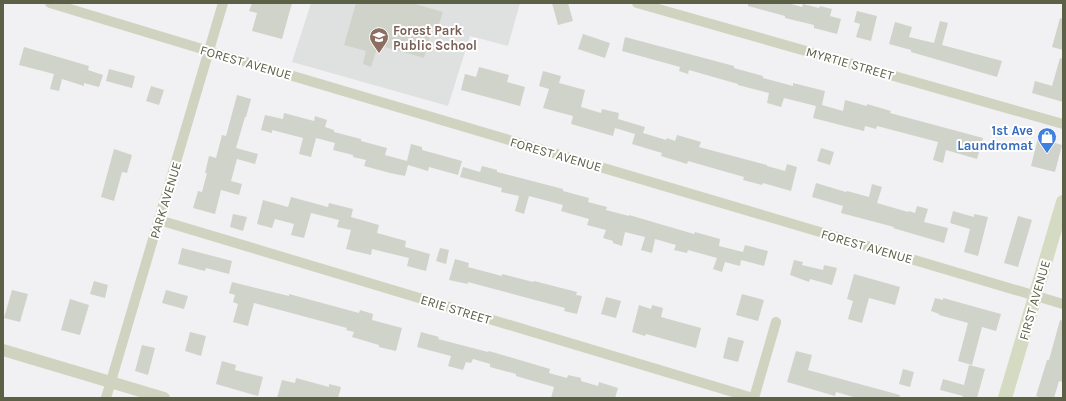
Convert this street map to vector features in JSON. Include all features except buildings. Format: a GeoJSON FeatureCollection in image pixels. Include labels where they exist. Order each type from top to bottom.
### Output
{"type":"FeatureCollection","features":[{"type":"Feature","properties":{"kind":"main road","name":"FIRST AVENUE"},"geometry":{"type":"LineString","coordinates":[[1005,398],[1063,202]]}},
{"type":"Feature","properties":{"kind":"street","name":"FOREST AVENUE"},"geometry":{"type":"LineString","coordinates":[[50,3],[1063,304]]}},
{"type":"Feature","properties":{"kind":"street","name":"PARK AVENUE"},"geometry":{"type":"LineString","coordinates":[[106,398],[223,3]]}},
{"type":"Feature","properties":{"kind":"street","name":"MYRTIE STREET"},"geometry":{"type":"LineString","coordinates":[[637,3],[1063,124]]}},
{"type":"Feature","properties":{"kind":"street","name":"ERIE STREET"},"geometry":{"type":"LineString","coordinates":[[159,220],[754,398]]}},
{"type":"Feature","properties":{"kind":"street"},"geometry":{"type":"LineString","coordinates":[[754,398],[776,322]]}},
{"type":"Feature","properties":{"kind":"street"},"geometry":{"type":"LineString","coordinates":[[3,350],[164,398]]}},
{"type":"Feature","properties":{"kind":"shaded area","name":"Forest Park Public School"},"geometry":{"type":"Polygon","coordinates":[[[311,3],[520,3],[508,46],[470,36],[448,106],[292,62],[311,3]]]}},
{"type":"Feature","properties":{"kind":"place","name":"Forest Park Public School"},"geometry":{"type":"Point","coordinates":[379,54]}},
{"type":"Feature","properties":{"kind":"place","name":"1st Ave Laundromat"},"geometry":{"type":"Point","coordinates":[1047,154]}}]}
